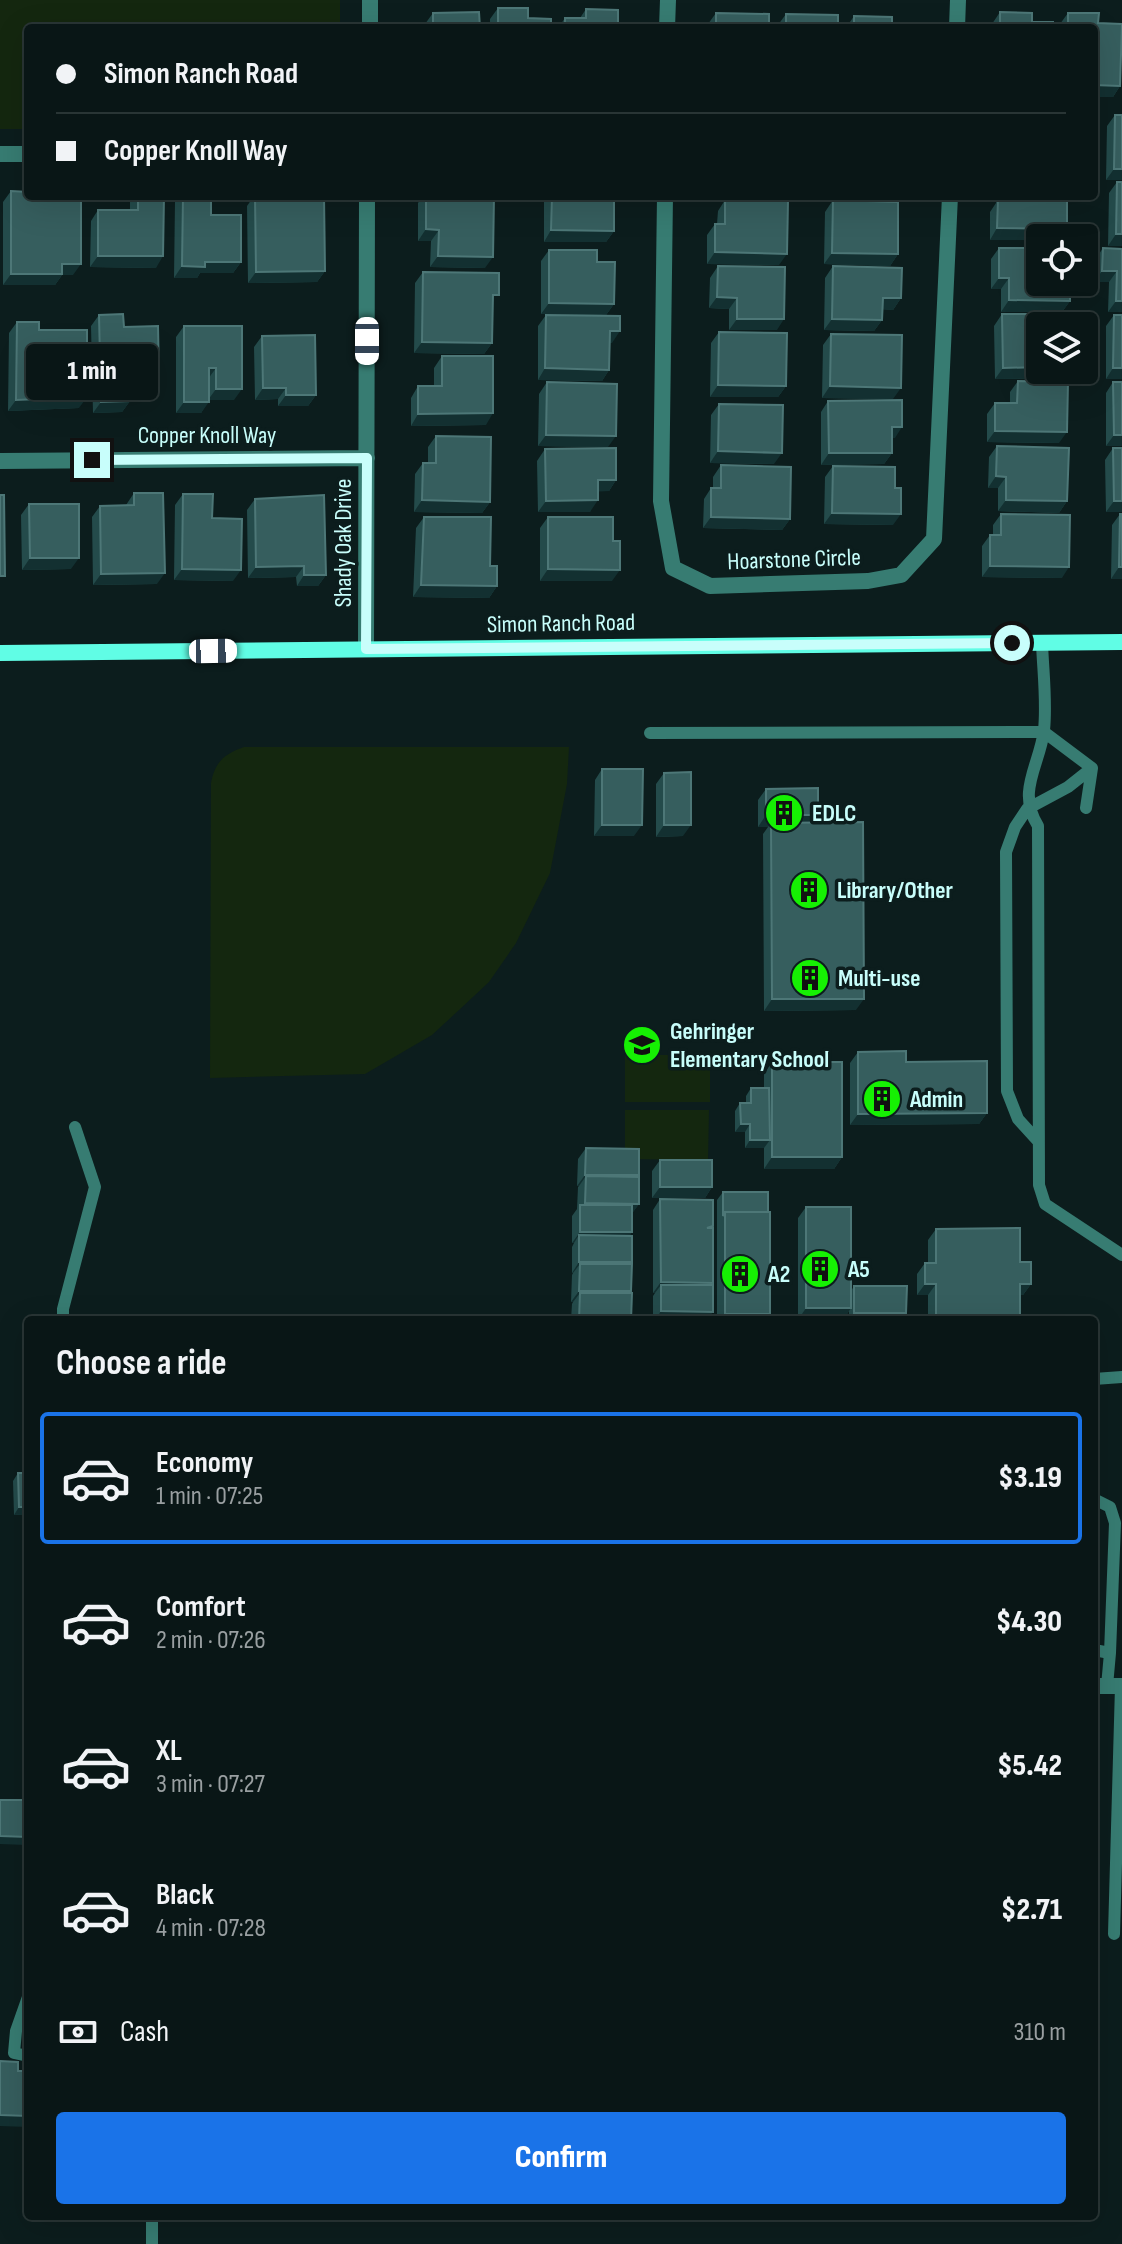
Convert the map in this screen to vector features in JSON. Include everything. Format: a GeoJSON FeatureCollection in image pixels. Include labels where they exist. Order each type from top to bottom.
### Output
{"type":"FeatureCollection","features":[{"type":"Feature","properties":{"kind":"street"},"geometry":{"type":"LineString","coordinates":[[370,0],[370,24]]}},
{"type":"Feature","properties":{"kind":"street"},"geometry":{"type":"LineString","coordinates":[[667,24],[668,0]]}},
{"type":"Feature","properties":{"kind":"street"},"geometry":{"type":"LineString","coordinates":[[957,24],[958,0]]}},
{"type":"Feature","properties":{"kind":"street"},"geometry":{"type":"LineString","coordinates":[[0,154],[24,154]]}},
{"type":"Feature","properties":{"kind":"street","name":"Shady Oak Drive"},"geometry":{"type":"LineString","coordinates":[[366,649],[367,200]]}},
{"type":"Feature","properties":{"kind":"street","name":"Hoarstone Circle"},"geometry":{"type":"LineString","coordinates":[[665,200],[661,501],[673,568],[710,586],[868,581],[901,575],[934,539],[950,200]]}},
{"type":"Feature","properties":{"kind":"street","name":"Copper Knoll Way"},"geometry":{"type":"LineString","coordinates":[[0,461],[367,458]]}},
{"type":"Feature","properties":{"kind":"street","name":"Simon Ranch Road"},"geometry":{"type":"LineString","coordinates":[[0,653],[1122,642]]}},
{"type":"Feature","properties":{"kind":"lane"},"geometry":{"type":"LineString","coordinates":[[1038,1141],[1018,1119],[1007,1091],[1006,852],[1015,827],[1027,809],[1034,766],[1044,732],[1042,643]]}},
{"type":"Feature","properties":{"kind":"lane"},"geometry":{"type":"LineString","coordinates":[[650,733],[1044,732],[1092,768]]}},
{"type":"Feature","properties":{"kind":"lane"},"geometry":{"type":"LineString","coordinates":[[1086,808],[1092,768]]}},
{"type":"Feature","properties":{"kind":"lane"},"geometry":{"type":"LineString","coordinates":[[1027,809],[1068,787],[1092,768]]}},
{"type":"Feature","properties":{"kind":"lane"},"geometry":{"type":"LineString","coordinates":[[1027,809],[1038,826],[1039,1185],[1045,1204],[1122,1255]]}},
{"type":"Feature","properties":{"kind":"lane"},"geometry":{"type":"LineString","coordinates":[[63,1316],[95,1187],[75,1127]]}},
{"type":"Feature","properties":{"kind":"lane"},"geometry":{"type":"LineString","coordinates":[[1098,1379],[1122,1377]]}},
{"type":"Feature","properties":{"kind":"lane"},"geometry":{"type":"LineString","coordinates":[[1098,1501],[1110,1507],[1115,1523],[1110,1653],[1114,1934]]}},
{"type":"Feature","properties":{"kind":"lane"},"geometry":{"type":"LineString","coordinates":[[1098,1651],[1110,1653]]}},
{"type":"Feature","properties":{"kind":"lane"},"geometry":{"type":"LineString","coordinates":[[14,2053],[16,2031],[24,2008]]}},
{"type":"Feature","properties":{"kind":"lane"},"geometry":{"type":"LineString","coordinates":[[0,2055],[24,2055]]}},
{"type":"Feature","properties":{"kind":"lane"},"geometry":{"type":"LineString","coordinates":[[152,2220],[152,2244]]}},
{"type":"Feature","properties":{"kind":"green space"},"geometry":{"type":"Polygon","coordinates":[[[0,0],[340,0],[340,24],[24,24],[24,129],[0,129],[0,0]]]}},
{"type":"Feature","properties":{"kind":"green space"},"geometry":{"type":"Polygon","coordinates":[[[244,747],[569,747],[567,784],[550,873],[516,943],[489,982],[432,1035],[365,1074],[210,1078],[211,783],[222,760],[244,747]]]}},
{"type":"Feature","properties":{"kind":"green space"},"geometry":{"type":"Polygon","coordinates":[[[625,1055],[710,1055],[710,1102],[625,1102],[625,1055]]]}},
{"type":"Feature","properties":{"kind":"green space"},"geometry":{"type":"Polygon","coordinates":[[[625,1110],[709,1110],[708,1160],[625,1159],[625,1110]]]}},
{"type":"Feature","properties":{"kind":"building"},"geometry":{"type":"Polygon","coordinates":[[[498,8],[528,8],[528,18],[551,19],[551,24],[498,24],[498,8]]]}},
{"type":"Feature","properties":{"kind":"building"},"geometry":{"type":"Polygon","coordinates":[[[586,9],[618,10],[618,24],[565,24],[565,18],[586,18],[586,9]]]}},
{"type":"Feature","properties":{"kind":"building"},"geometry":{"type":"Polygon","coordinates":[[[479,12],[480,24],[433,24],[433,13],[479,12]]]}},
{"type":"Feature","properties":{"kind":"building"},"geometry":{"type":"Polygon","coordinates":[[[1000,12],[1032,13],[1032,22],[1053,22],[1053,24],[1000,24],[1000,12]]]}},
{"type":"Feature","properties":{"kind":"building"},"geometry":{"type":"Polygon","coordinates":[[[716,13],[769,14],[769,24],[716,24],[716,13]]]}},
{"type":"Feature","properties":{"kind":"building"},"geometry":{"type":"Polygon","coordinates":[[[1068,13],[1099,13],[1098,23],[1122,24],[1120,86],[1098,85],[1098,24],[1068,24],[1068,13]]]}},
{"type":"Feature","properties":{"kind":"building"},"geometry":{"type":"Polygon","coordinates":[[[786,14],[838,15],[838,24],[786,24],[786,14]]]}},
{"type":"Feature","properties":{"kind":"building"},"geometry":{"type":"Polygon","coordinates":[[[854,16],[892,17],[892,24],[854,24],[854,16]]]}},
{"type":"Feature","properties":{"kind":"building"},"geometry":{"type":"Polygon","coordinates":[[[1115,115],[1122,115],[1122,169],[1114,169],[1115,115]]]}},
{"type":"Feature","properties":{"kind":"building"},"geometry":{"type":"Polygon","coordinates":[[[1117,182],[1122,182],[1122,234],[1116,234],[1117,182]]]}},
{"type":"Feature","properties":{"kind":"building"},"geometry":{"type":"Polygon","coordinates":[[[11,191],[24,192],[24,200],[81,200],[81,264],[62,264],[62,274],[11,274],[11,191]]]}},
{"type":"Feature","properties":{"kind":"building"},"geometry":{"type":"Polygon","coordinates":[[[138,200],[164,200],[163,256],[98,256],[98,210],[138,210],[138,200]]]}},
{"type":"Feature","properties":{"kind":"building"},"geometry":{"type":"Polygon","coordinates":[[[183,200],[211,200],[211,215],[241,215],[241,262],[205,262],[205,267],[182,266],[183,200]]]}},
{"type":"Feature","properties":{"kind":"building"},"geometry":{"type":"Polygon","coordinates":[[[255,200],[324,200],[325,271],[256,272],[255,200]]]}},
{"type":"Feature","properties":{"kind":"building"},"geometry":{"type":"Polygon","coordinates":[[[426,200],[494,200],[493,257],[438,256],[439,230],[426,229],[426,200]]]}},
{"type":"Feature","properties":{"kind":"building"},"geometry":{"type":"Polygon","coordinates":[[[552,200],[614,200],[614,231],[551,230],[552,200]]]}},
{"type":"Feature","properties":{"kind":"building"},"geometry":{"type":"Polygon","coordinates":[[[725,200],[788,201],[787,254],[715,252],[715,224],[725,224],[725,200]]]}},
{"type":"Feature","properties":{"kind":"building"},"geometry":{"type":"Polygon","coordinates":[[[833,200],[898,202],[898,254],[832,253],[833,200]]]}},
{"type":"Feature","properties":{"kind":"building"},"geometry":{"type":"Polygon","coordinates":[[[998,200],[1067,200],[1067,224],[997,228],[998,200]]]}},
{"type":"Feature","properties":{"kind":"building"},"geometry":{"type":"Polygon","coordinates":[[[999,248],[1026,248],[1026,296],[1070,296],[1070,301],[1009,300],[1009,278],[999,278],[999,248]]]}},
{"type":"Feature","properties":{"kind":"building"},"geometry":{"type":"Polygon","coordinates":[[[1103,248],[1122,249],[1122,301],[1116,301],[1117,271],[1102,271],[1103,248]]]}},
{"type":"Feature","properties":{"kind":"building"},"geometry":{"type":"Polygon","coordinates":[[[549,250],[597,250],[597,262],[615,262],[614,304],[549,303],[549,250]]]}},
{"type":"Feature","properties":{"kind":"building"},"geometry":{"type":"Polygon","coordinates":[[[718,266],[785,267],[784,319],[737,319],[737,298],[717,297],[718,266]]]}},
{"type":"Feature","properties":{"kind":"building"},"geometry":{"type":"Polygon","coordinates":[[[833,266],[902,268],[901,298],[883,298],[882,320],[832,319],[833,266]]]}},
{"type":"Feature","properties":{"kind":"building"},"geometry":{"type":"Polygon","coordinates":[[[423,272],[499,273],[499,295],[493,295],[492,343],[422,342],[423,272]]]}},
{"type":"Feature","properties":{"kind":"building"},"geometry":{"type":"Polygon","coordinates":[[[123,314],[124,327],[158,326],[159,376],[129,377],[130,401],[101,402],[99,315],[123,314]]]}},
{"type":"Feature","properties":{"kind":"building"},"geometry":{"type":"Polygon","coordinates":[[[1002,314],[1026,314],[1026,367],[1003,368],[1002,314]]]}},
{"type":"Feature","properties":{"kind":"building"},"geometry":{"type":"Polygon","coordinates":[[[546,315],[620,316],[620,331],[610,331],[609,370],[545,368],[546,315]]]}},
{"type":"Feature","properties":{"kind":"building"},"geometry":{"type":"Polygon","coordinates":[[[1114,315],[1122,315],[1122,368],[1113,368],[1114,315]]]}},
{"type":"Feature","properties":{"kind":"building"},"geometry":{"type":"Polygon","coordinates":[[[17,322],[39,322],[39,330],[87,330],[87,397],[16,400],[17,322]]]}},
{"type":"Feature","properties":{"kind":"building"},"geometry":{"type":"Polygon","coordinates":[[[184,326],[242,326],[242,389],[216,389],[216,368],[209,368],[209,402],[184,402],[184,326]]]}},
{"type":"Feature","properties":{"kind":"building"},"geometry":{"type":"Polygon","coordinates":[[[719,332],[787,333],[786,386],[718,385],[719,332]]]}},
{"type":"Feature","properties":{"kind":"building"},"geometry":{"type":"Polygon","coordinates":[[[831,334],[902,335],[901,388],[830,386],[831,334]]]}},
{"type":"Feature","properties":{"kind":"building"},"geometry":{"type":"Polygon","coordinates":[[[315,335],[316,395],[286,395],[286,388],[263,388],[262,336],[315,335]]]}},
{"type":"Feature","properties":{"kind":"building"},"geometry":{"type":"Polygon","coordinates":[[[442,356],[493,356],[493,413],[418,414],[418,386],[442,386],[442,356]]]}},
{"type":"Feature","properties":{"kind":"building"},"geometry":{"type":"Polygon","coordinates":[[[1018,381],[1026,381],[1026,384],[1068,384],[1067,432],[995,431],[995,403],[1017,403],[1018,381]]]}},
{"type":"Feature","properties":{"kind":"building"},"geometry":{"type":"Polygon","coordinates":[[[547,382],[617,384],[616,436],[546,435],[547,382]]]}},
{"type":"Feature","properties":{"kind":"building"},"geometry":{"type":"Polygon","coordinates":[[[1113,382],[1122,382],[1122,435],[1114,435],[1113,382]]]}},
{"type":"Feature","properties":{"kind":"building"},"geometry":{"type":"Polygon","coordinates":[[[902,400],[902,427],[892,427],[892,453],[829,453],[828,401],[902,400]]]}},
{"type":"Feature","properties":{"kind":"building"},"geometry":{"type":"Polygon","coordinates":[[[719,404],[783,405],[782,453],[718,451],[719,404]]]}},
{"type":"Feature","properties":{"kind":"building"},"geometry":{"type":"Polygon","coordinates":[[[436,436],[491,437],[490,502],[422,500],[423,463],[436,463],[436,436]]]}},
{"type":"Feature","properties":{"kind":"building"},"geometry":{"type":"Polygon","coordinates":[[[997,446],[1069,448],[1067,501],[1006,500],[1006,477],[996,476],[997,446]]]}},
{"type":"Feature","properties":{"kind":"building"},"geometry":{"type":"Polygon","coordinates":[[[616,448],[616,480],[598,480],[598,500],[546,501],[545,449],[616,448]]]}},
{"type":"Feature","properties":{"kind":"building"},"geometry":{"type":"Polygon","coordinates":[[[1113,448],[1122,448],[1122,501],[1114,501],[1113,448]]]}},
{"type":"Feature","properties":{"kind":"building"},"geometry":{"type":"Polygon","coordinates":[[[721,465],[791,467],[790,519],[711,517],[711,488],[721,488],[721,465]]]}},
{"type":"Feature","properties":{"kind":"building"},"geometry":{"type":"Polygon","coordinates":[[[833,466],[895,467],[895,488],[901,488],[901,514],[832,513],[833,466]]]}},
{"type":"Feature","properties":{"kind":"building"},"geometry":{"type":"Polygon","coordinates":[[[134,493],[163,493],[165,573],[101,574],[100,506],[134,505],[134,493]]]}},
{"type":"Feature","properties":{"kind":"building"},"geometry":{"type":"Polygon","coordinates":[[[183,494],[213,494],[212,518],[242,519],[241,570],[182,569],[183,494]]]}},
{"type":"Feature","properties":{"kind":"building"},"geometry":{"type":"Polygon","coordinates":[[[0,495],[4,495],[5,576],[0,576],[0,495]]]}},
{"type":"Feature","properties":{"kind":"building"},"geometry":{"type":"Polygon","coordinates":[[[324,495],[326,575],[304,575],[304,566],[256,567],[255,499],[324,495]]]}},
{"type":"Feature","properties":{"kind":"building"},"geometry":{"type":"Polygon","coordinates":[[[29,504],[79,504],[79,558],[30,558],[29,504]]]}},
{"type":"Feature","properties":{"kind":"building"},"geometry":{"type":"Polygon","coordinates":[[[1001,514],[1070,515],[1069,567],[990,566],[990,535],[1001,535],[1001,514]]]}},
{"type":"Feature","properties":{"kind":"building"},"geometry":{"type":"Polygon","coordinates":[[[1122,514],[1122,567],[1119,567],[1122,514]]]}},
{"type":"Feature","properties":{"kind":"building"},"geometry":{"type":"Polygon","coordinates":[[[424,517],[491,517],[490,566],[497,566],[497,586],[421,585],[424,517]]]}},
{"type":"Feature","properties":{"kind":"building"},"geometry":{"type":"Polygon","coordinates":[[[548,517],[613,517],[613,541],[620,541],[620,570],[548,569],[548,517]]]}},
{"type":"Feature","properties":{"kind":"building"},"geometry":{"type":"Polygon","coordinates":[[[602,769],[643,769],[642,825],[602,825],[602,769]]]}},
{"type":"Feature","properties":{"kind":"building"},"geometry":{"type":"Polygon","coordinates":[[[691,772],[691,825],[664,825],[664,773],[691,772]]]}},
{"type":"Feature","properties":{"kind":"building"},"geometry":{"type":"Polygon","coordinates":[[[818,788],[818,815],[766,815],[766,789],[818,788]]]}},
{"type":"Feature","properties":{"kind":"building"},"geometry":{"type":"Polygon","coordinates":[[[863,822],[864,999],[772,999],[771,823],[863,822]]]}},
{"type":"Feature","properties":{"kind":"building"},"geometry":{"type":"Polygon","coordinates":[[[906,1051],[906,1062],[987,1061],[987,1113],[858,1114],[858,1052],[906,1051]]]}},
{"type":"Feature","properties":{"kind":"building"},"geometry":{"type":"Polygon","coordinates":[[[772,1062],[842,1062],[842,1157],[772,1157],[772,1062]]]}},
{"type":"Feature","properties":{"kind":"building"},"geometry":{"type":"Polygon","coordinates":[[[751,1088],[769,1088],[770,1140],[750,1140],[750,1124],[741,1124],[740,1103],[751,1103],[751,1088]]]}},
{"type":"Feature","properties":{"kind":"building"},"geometry":{"type":"Polygon","coordinates":[[[586,1148],[639,1149],[639,1175],[585,1175],[586,1148]]]}},
{"type":"Feature","properties":{"kind":"building"},"geometry":{"type":"Polygon","coordinates":[[[660,1160],[712,1160],[712,1187],[660,1187],[660,1160]]]}},
{"type":"Feature","properties":{"kind":"building"},"geometry":{"type":"Polygon","coordinates":[[[586,1176],[639,1177],[639,1204],[585,1203],[586,1176]]]}},
{"type":"Feature","properties":{"kind":"building"},"geometry":{"type":"Polygon","coordinates":[[[723,1192],[768,1192],[768,1212],[725,1212],[723,1216],[723,1192]]]}},
{"type":"Feature","properties":{"kind":"building"},"geometry":{"type":"Polygon","coordinates":[[[660,1199],[713,1200],[713,1226],[707,1228],[713,1228],[713,1283],[661,1282],[660,1199]]]}},
{"type":"Feature","properties":{"kind":"building"},"geometry":{"type":"Polygon","coordinates":[[[580,1205],[632,1205],[632,1232],[580,1232],[580,1205]]]}},
{"type":"Feature","properties":{"kind":"building"},"geometry":{"type":"Polygon","coordinates":[[[806,1207],[851,1207],[851,1308],[806,1308],[806,1207]]]}},
{"type":"Feature","properties":{"kind":"building"},"geometry":{"type":"Polygon","coordinates":[[[725,1212],[770,1212],[770,1314],[725,1314],[725,1212]]]}},
{"type":"Feature","properties":{"kind":"building"},"geometry":{"type":"Polygon","coordinates":[[[1020,1228],[1020,1262],[1031,1262],[1031,1284],[1020,1284],[1020,1316],[936,1316],[936,1284],[925,1284],[925,1263],[936,1263],[936,1229],[1020,1228]]]}},
{"type":"Feature","properties":{"kind":"building"},"geometry":{"type":"Polygon","coordinates":[[[579,1235],[632,1236],[632,1262],[579,1262],[579,1235]]]}},
{"type":"Feature","properties":{"kind":"building"},"geometry":{"type":"Polygon","coordinates":[[[580,1264],[632,1264],[631,1291],[579,1291],[580,1264]]]}},
{"type":"Feature","properties":{"kind":"building"},"geometry":{"type":"Polygon","coordinates":[[[661,1285],[713,1285],[713,1312],[661,1311],[661,1285]]]}},
{"type":"Feature","properties":{"kind":"building"},"geometry":{"type":"Polygon","coordinates":[[[854,1286],[907,1286],[906,1313],[854,1313],[854,1286]]]}},
{"type":"Feature","properties":{"kind":"building"},"geometry":{"type":"Polygon","coordinates":[[[580,1293],[632,1293],[631,1316],[579,1316],[580,1293]]]}},
{"type":"Feature","properties":{"kind":"building"},"geometry":{"type":"Polygon","coordinates":[[[18,1473],[24,1473],[24,1507],[19,1507],[18,1473]]]}},
{"type":"Feature","properties":{"kind":"building"},"geometry":{"type":"Polygon","coordinates":[[[0,1800],[24,1800],[24,1837],[0,1836],[0,1800]]]}},
{"type":"Feature","properties":{"kind":"building"},"geometry":{"type":"Polygon","coordinates":[[[0,2061],[18,2062],[18,2071],[24,2071],[24,2116],[0,2115],[0,2061]]]}},
{"type":"Feature","properties":{"kind":"place","name":"EDLC"},"geometry":{"type":"Point","coordinates":[784,813]}},
{"type":"Feature","properties":{"kind":"place","name":"Library/Other"},"geometry":{"type":"Point","coordinates":[809,890]}},
{"type":"Feature","properties":{"kind":"place","name":"Multi-use"},"geometry":{"type":"Point","coordinates":[810,978]}},
{"type":"Feature","properties":{"kind":"place","name":"Gehringer Elementary School"},"geometry":{"type":"Point","coordinates":[642,1045]}},
{"type":"Feature","properties":{"kind":"place","name":"Admin"},"geometry":{"type":"Point","coordinates":[882,1099]}},
{"type":"Feature","properties":{"kind":"place","name":"A5"},"geometry":{"type":"Point","coordinates":[820,1269]}},
{"type":"Feature","properties":{"kind":"place","name":"A2"},"geometry":{"type":"Point","coordinates":[740,1274]}},
{"type":"Feature","properties":{"kind":"route"},"geometry":{"type":"LineString","coordinates":[[92,460],[367,458],[366,649],[1012,643]]}}]}
